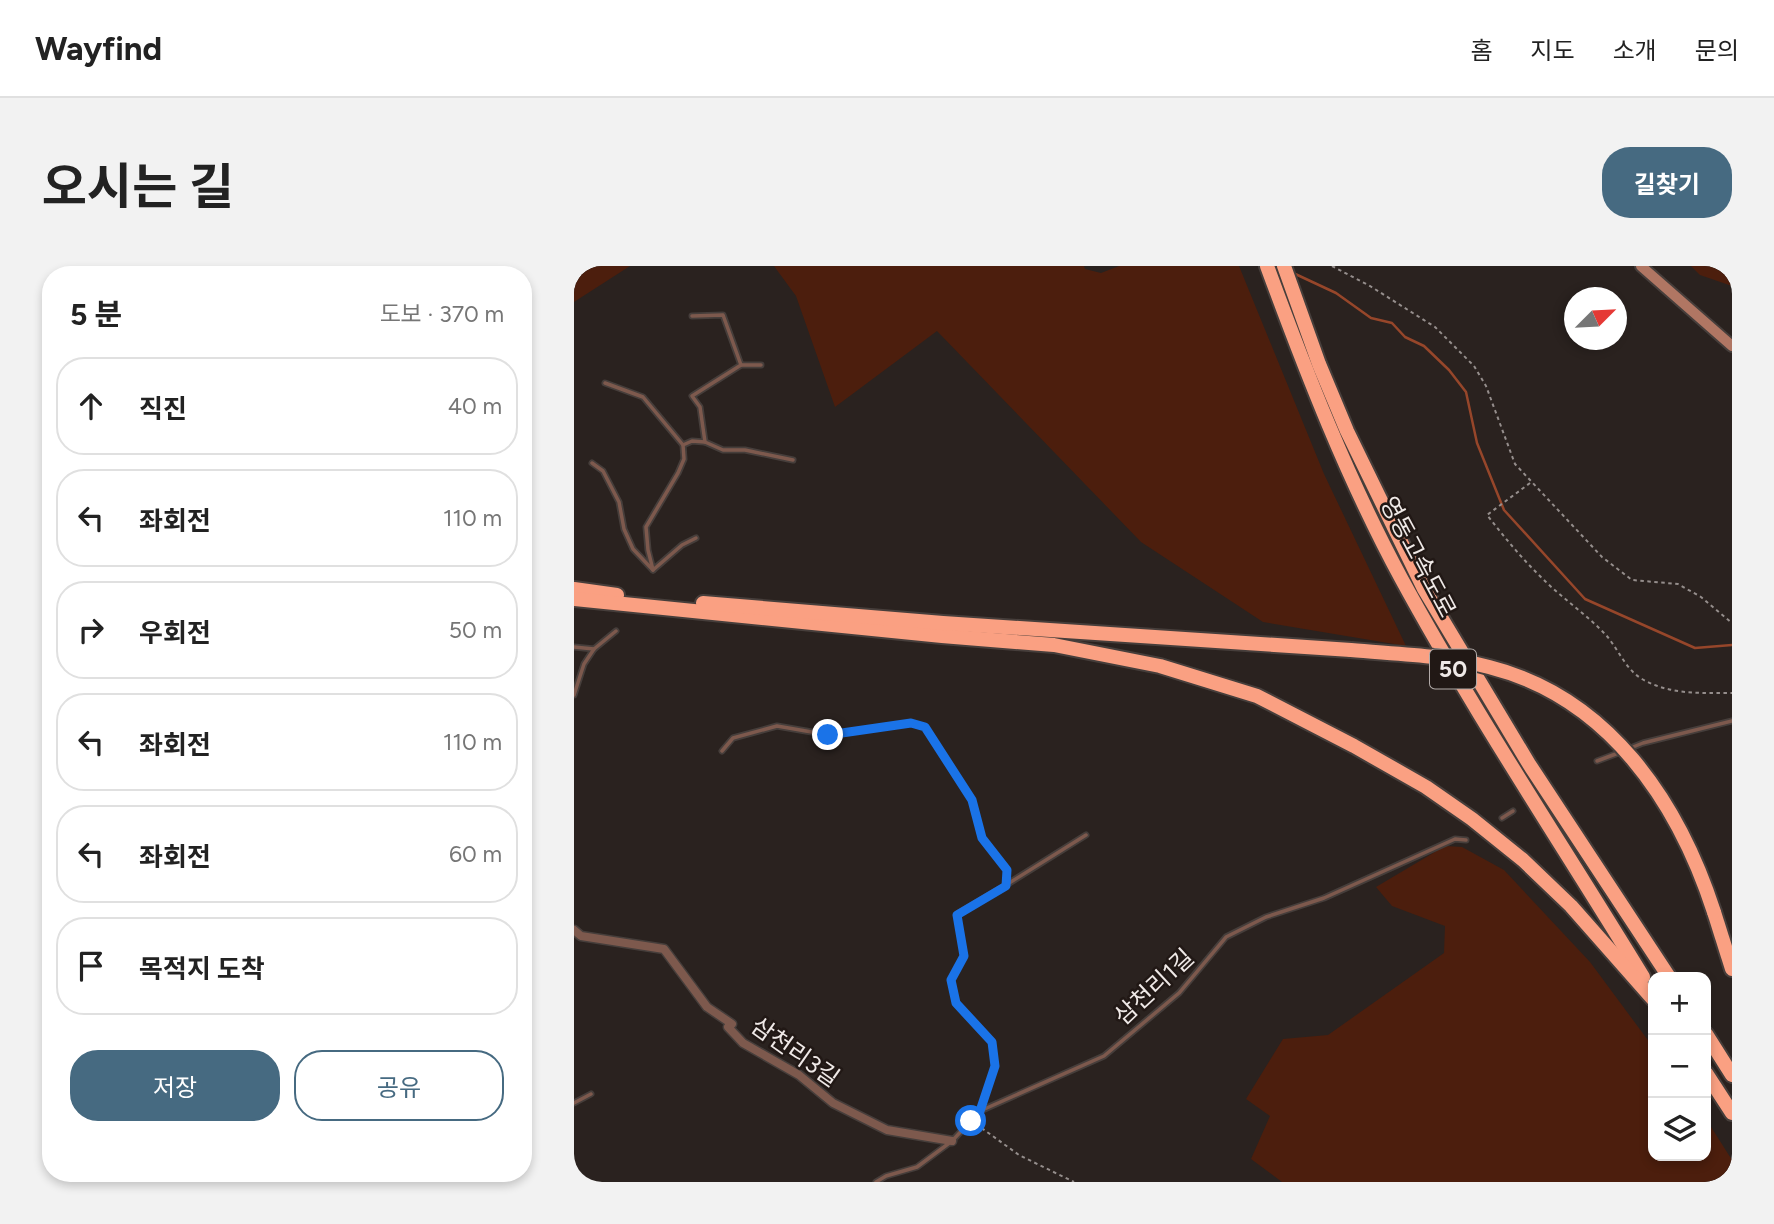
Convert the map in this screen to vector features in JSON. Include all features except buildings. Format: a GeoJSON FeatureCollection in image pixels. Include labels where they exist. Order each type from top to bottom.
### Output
{"type":"FeatureCollection","features":[{"type":"Feature","properties":{"kind":"highway","name":"영동고속도로"},"geometry":{"type":"LineString","coordinates":[[1266,266],[1366,508],[1400,576],[1490,730],[1648,985]]}},
{"type":"Feature","properties":{"kind":"highway","name":"영동고속도로"},"geometry":{"type":"LineString","coordinates":[[1284,266],[1348,431],[1424,589],[1521,752],[1666,972]]}},
{"type":"Feature","properties":{"kind":"highway"},"geometry":{"type":"LineString","coordinates":[[574,589],[673,601],[929,622],[1351,650],[1487,666],[1537,683],[1579,708],[1618,742],[1653,783],[1688,846],[1714,912],[1732,969]]}},
{"type":"Feature","properties":{"kind":"highway"},"geometry":{"type":"LineString","coordinates":[[574,599],[1054,645],[1160,666],[1257,696],[1426,787],[1472,819],[1523,860],[1571,906],[1648,993]]}},
{"type":"Feature","properties":{"kind":"highway"},"geometry":{"type":"LineString","coordinates":[[1707,1035],[1732,1075]]}},
{"type":"Feature","properties":{"kind":"highway"},"geometry":{"type":"LineString","coordinates":[[1711,1081],[1732,1113]]}},
{"type":"Feature","properties":{"kind":"street"},"geometry":{"type":"LineString","coordinates":[[1640,266],[1732,345]]}},
{"type":"Feature","properties":{"kind":"street","name":"삼천리3길"},"geometry":{"type":"LineString","coordinates":[[574,930],[581,936],[664,949],[707,1007],[732,1024],[728,1027],[743,1043],[799,1075],[833,1103],[887,1130],[952,1141]]}},
{"type":"Feature","properties":{"kind":"lane"},"geometry":{"type":"LineString","coordinates":[[692,316],[723,315],[741,365]]}},
{"type":"Feature","properties":{"kind":"lane"},"geometry":{"type":"LineString","coordinates":[[705,442],[700,407],[692,396],[741,365],[761,365]]}},
{"type":"Feature","properties":{"kind":"lane"},"geometry":{"type":"LineString","coordinates":[[605,383],[643,397],[683,445],[684,459],[678,473],[646,527],[653,570]]}},
{"type":"Feature","properties":{"kind":"lane"},"geometry":{"type":"LineString","coordinates":[[683,445],[692,441],[705,442],[723,450],[745,450],[793,460]]}},
{"type":"Feature","properties":{"kind":"lane"},"geometry":{"type":"LineString","coordinates":[[592,463],[603,471],[619,502],[624,529],[633,549],[653,570]]}},
{"type":"Feature","properties":{"kind":"lane"},"geometry":{"type":"LineString","coordinates":[[653,570],[682,545],[696,538]]}},
{"type":"Feature","properties":{"kind":"lane"},"geometry":{"type":"LineString","coordinates":[[574,695],[584,664],[594,649],[616,631]]}},
{"type":"Feature","properties":{"kind":"lane"},"geometry":{"type":"LineString","coordinates":[[574,647],[594,649]]}},
{"type":"Feature","properties":{"kind":"lane"},"geometry":{"type":"LineString","coordinates":[[1597,761],[1643,743],[1732,721]]}},
{"type":"Feature","properties":{"kind":"lane"},"geometry":{"type":"LineString","coordinates":[[722,751],[733,738],[777,726],[828,735],[911,723],[925,727],[972,800],[982,838],[1007,870],[1006,886]]}},
{"type":"Feature","properties":{"kind":"lane"},"geometry":{"type":"LineString","coordinates":[[1502,818],[1513,811]]}},
{"type":"Feature","properties":{"kind":"lane"},"geometry":{"type":"LineString","coordinates":[[980,1111],[995,1066],[992,1042],[956,1003],[951,980],[964,956],[957,915],[1086,835]]}},
{"type":"Feature","properties":{"kind":"lane","name":"삼천리1길"},"geometry":{"type":"LineString","coordinates":[[876,1182],[886,1176],[917,1167],[952,1141],[980,1111],[1104,1056],[1178,993],[1226,937],[1266,917],[1324,898],[1455,839],[1466,840]]}},
{"type":"Feature","properties":{"kind":"lane"},"geometry":{"type":"LineString","coordinates":[[574,1103],[591,1094]]}},
{"type":"Feature","properties":{"kind":"path"},"geometry":{"type":"LineString","coordinates":[[1332,266],[1370,286],[1435,327],[1475,366],[1486,386],[1514,464],[1602,557],[1632,580],[1678,584],[1700,597],[1732,623]]}},
{"type":"Feature","properties":{"kind":"path"},"geometry":{"type":"LineString","coordinates":[[1531,482],[1487,515],[1544,580],[1606,635],[1636,675],[1664,689],[1691,693],[1732,693]]}},
{"type":"Feature","properties":{"kind":"path"},"geometry":{"type":"LineString","coordinates":[[971,1121],[1019,1155],[1074,1182]]}},
{"type":"Feature","properties":{"kind":"shaded area"},"geometry":{"type":"Polygon","coordinates":[[[574,266],[630,266],[574,302],[574,266]]]}},
{"type":"Feature","properties":{"kind":"shaded area"},"geometry":{"type":"Polygon","coordinates":[[[774,266],[1084,266],[1085,269],[1101,273],[1119,266],[1239,266],[1324,474],[1406,646],[1263,622],[1141,542],[937,331],[835,407],[796,296],[774,266]]]}},
{"type":"Feature","properties":{"kind":"shaded area"},"geometry":{"type":"Polygon","coordinates":[[[1691,266],[1732,266],[1732,286],[1700,275],[1691,266]]]}},
{"type":"Feature","properties":{"kind":"shaded area"},"geometry":{"type":"Polygon","coordinates":[[[1445,846],[1462,847],[1504,870],[1590,962],[1648,1040],[1648,1161],[1711,1161],[1711,1127],[1732,1160],[1732,1182],[1282,1182],[1251,1159],[1270,1116],[1246,1099],[1283,1039],[1328,1035],[1444,953],[1445,926],[1392,906],[1376,887],[1445,846]]]}},
{"type":"Feature","properties":{"kind":"waterway"},"geometry":{"type":"LineString","coordinates":[[1291,272],[1336,293],[1371,318],[1392,323],[1405,337],[1424,346],[1449,370],[1466,392],[1477,443],[1504,510],[1585,599],[1695,648],[1732,645]]}},
{"type":"Feature","properties":{"kind":"route"},"geometry":{"type":"LineString","coordinates":[[828,735],[911,723],[925,727],[972,800],[982,838],[1007,870],[1006,886],[957,915],[964,956],[951,980],[956,1003],[992,1042],[995,1066],[980,1111],[971,1121]]}}]}
